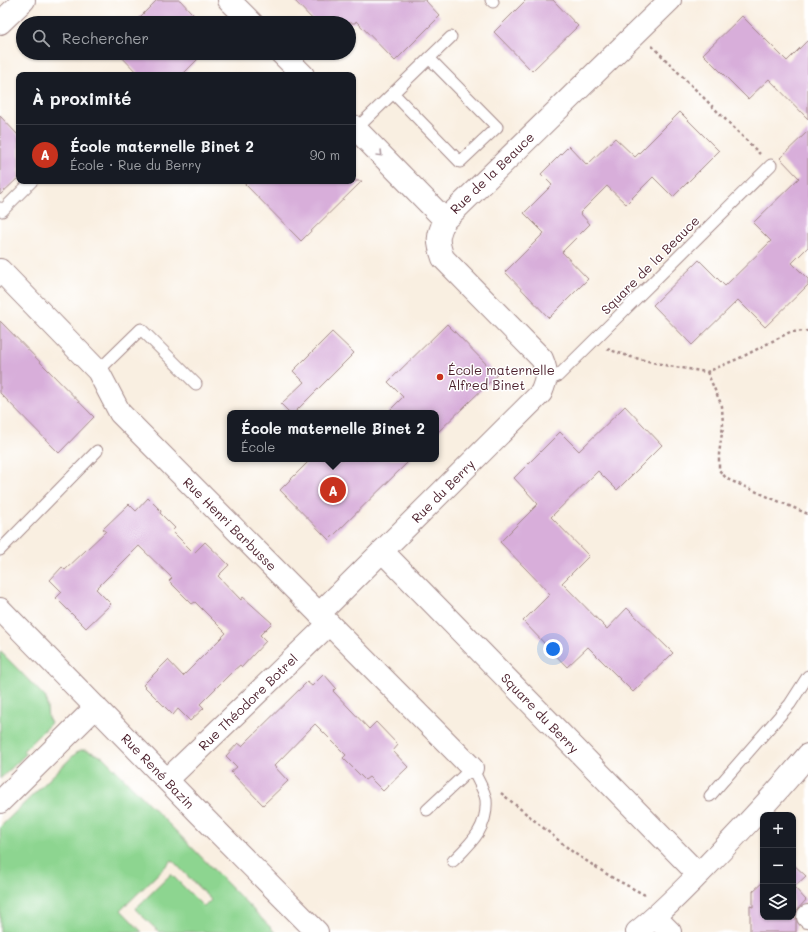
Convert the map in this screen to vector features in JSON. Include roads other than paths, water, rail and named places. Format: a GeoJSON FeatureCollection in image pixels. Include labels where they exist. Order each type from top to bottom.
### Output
{"type":"FeatureCollection","features":[{"type":"Feature","properties":{"kind":"street"},"geometry":{"type":"LineString","coordinates":[[0,23],[24,0]]}},
{"type":"Feature","properties":{"kind":"street"},"geometry":{"type":"LineString","coordinates":[[229,0],[245,16]]}},
{"type":"Feature","properties":{"kind":"street","name":"Rue de la Beauce"},"geometry":{"type":"LineString","coordinates":[[546,380],[546,369],[542,359],[443,258],[438,244],[439,232],[445,220],[670,0]]}},
{"type":"Feature","properties":{"kind":"street"},"geometry":{"type":"LineString","coordinates":[[288,60],[300,72]]}},
{"type":"Feature","properties":{"kind":"street"},"geometry":{"type":"LineString","coordinates":[[356,129],[445,220]]}},
{"type":"Feature","properties":{"kind":"street","name":"Rue Henri Barbusse"},"geometry":{"type":"LineString","coordinates":[[0,270],[98,372],[120,413],[472,768]]}},
{"type":"Feature","properties":{"kind":"street","name":"Rue du Berry"},"geometry":{"type":"LineString","coordinates":[[324,619],[382,551],[541,393],[546,380]]}},
{"type":"Feature","properties":{"kind":"street","name":"Square du Berry"},"geometry":{"type":"LineString","coordinates":[[382,551],[698,874]]}},
{"type":"Feature","properties":{"kind":"street","name":"Rue René Bazin"},"geometry":{"type":"LineString","coordinates":[[0,609],[317,932]]}},
{"type":"Feature","properties":{"kind":"street","name":"Rue Théodore Botrel"},"geometry":{"type":"LineString","coordinates":[[167,780],[324,619]]}},
{"type":"Feature","properties":{"kind":"street"},"geometry":{"type":"LineString","coordinates":[[0,802],[96,708]]}},
{"type":"Feature","properties":{"kind":"street"},"geometry":{"type":"LineString","coordinates":[[637,932],[659,916],[774,796],[808,755]]}},
{"type":"Feature","properties":{"kind":"lane"},"geometry":{"type":"LineString","coordinates":[[356,127],[451,37]]}},
{"type":"Feature","properties":{"kind":"lane"},"geometry":{"type":"LineString","coordinates":[[393,93],[460,162],[497,127],[429,58]]}},
{"type":"Feature","properties":{"kind":"lane","name":"Square de la Beauce"},"geometry":{"type":"LineString","coordinates":[[546,380],[558,376],[771,165]]}},
{"type":"Feature","properties":{"kind":"lane"},"geometry":{"type":"LineString","coordinates":[[0,208],[2,211],[29,184]]}},
{"type":"Feature","properties":{"kind":"lane"},"geometry":{"type":"LineString","coordinates":[[98,372],[141,329],[196,384]]}},
{"type":"Feature","properties":{"kind":"lane"},"geometry":{"type":"LineString","coordinates":[[0,550],[97,451]]}},
{"type":"Feature","properties":{"kind":"lane"},"geometry":{"type":"LineString","coordinates":[[710,796],[790,704],[808,676]]}},
{"type":"Feature","properties":{"kind":"lane"},"geometry":{"type":"LineString","coordinates":[[427,810],[472,768],[486,799],[485,820],[475,839],[453,861]]}},
{"type":"Feature","properties":{"kind":"place","name":"École maternelle Alfred Binet"},"geometry":{"type":"Point","coordinates":[440,377]}},
{"type":"Feature","properties":{"kind":"place","name":"École maternelle Binet 2"},"geometry":{"type":"Point","coordinates":[333,490]}}]}
